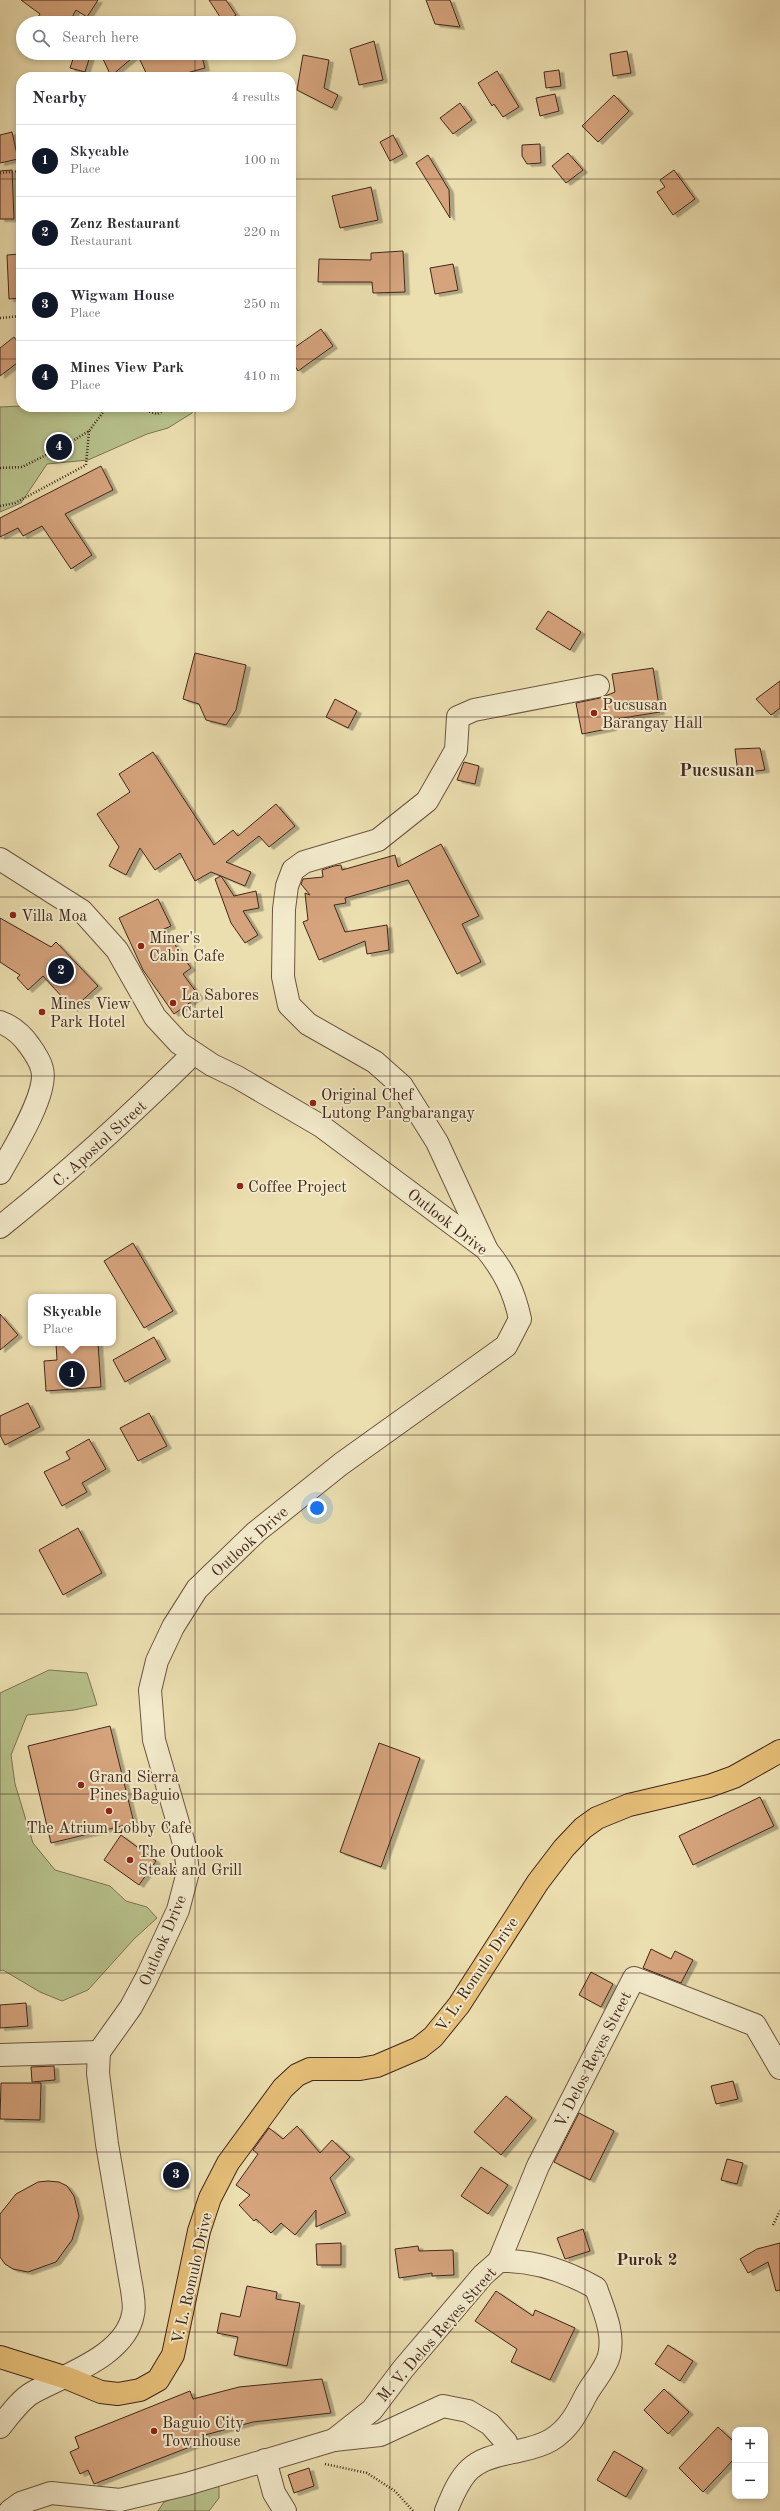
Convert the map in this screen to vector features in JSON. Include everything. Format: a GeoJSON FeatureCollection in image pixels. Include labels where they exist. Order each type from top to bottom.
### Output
{"type":"FeatureCollection","features":[{"type":"Feature","properties":{"kind":"main road","name":"V. L. Romulo Drive"},"geometry":{"type":"LineString","coordinates":[[0,2357],[67,2378],[101,2392],[118,2394],[140,2390],[158,2380],[173,2355],[199,2231],[210,2198],[228,2164],[259,2119],[283,2088],[297,2075],[310,2069],[360,2069],[377,2066],[419,2048],[433,2036],[459,2005],[538,1882],[564,1848],[583,1828],[597,1818],[629,1805],[702,1788],[734,1777],[780,1751]]}},
{"type":"Feature","properties":{"kind":"street"},"geometry":{"type":"LineString","coordinates":[[486,1249],[436,1142],[402,1086],[375,1062],[308,1024],[289,1004],[283,977],[284,909],[287,886],[293,870],[304,862],[378,840],[427,801],[456,750],[458,717],[474,710],[598,686]]}},
{"type":"Feature","properties":{"kind":"street","name":"Outlook Drive"},"geometry":{"type":"LineString","coordinates":[[0,859],[82,910],[117,950],[154,1017],[179,1043],[193,1054],[237,1077],[321,1126],[486,1249],[501,1267],[512,1288],[520,1319],[506,1346],[341,1464],[256,1532],[197,1589],[173,1627],[157,1660],[150,1690],[151,1720],[156,1748],[185,1847],[188,1872],[178,1910],[146,1979],[131,2007],[99,2052]]}},
{"type":"Feature","properties":{"kind":"street"},"geometry":{"type":"LineString","coordinates":[[0,1022],[6,1024],[24,1038],[35,1054],[43,1070],[40,1096],[0,1173]]}},
{"type":"Feature","properties":{"kind":"street","name":"C. Apostol Street"},"geometry":{"type":"LineString","coordinates":[[0,1227],[65,1174],[137,1109],[193,1054]]}},
{"type":"Feature","properties":{"kind":"street","name":"V. Delos Reyes Street"},"geometry":{"type":"LineString","coordinates":[[499,2261],[538,2166],[634,1978],[755,2025],[780,2072]]}},
{"type":"Feature","properties":{"kind":"street"},"geometry":{"type":"LineString","coordinates":[[0,2055],[99,2052],[98,2074],[100,2100],[132,2290],[134,2314],[122,2339],[87,2366],[67,2378],[30,2394],[0,2427]]}},
{"type":"Feature","properties":{"kind":"street","name":"M. V. Delos Reyes Street"},"geometry":{"type":"LineString","coordinates":[[10,2511],[21,2503],[51,2493],[120,2500],[186,2484],[334,2440],[372,2410],[403,2369],[483,2275],[499,2261],[520,2260],[548,2266],[596,2288],[604,2307],[609,2328],[609,2355],[572,2422],[552,2439],[535,2448],[486,2457],[466,2471],[454,2491],[446,2511]]}},
{"type":"Feature","properties":{"kind":"street"},"geometry":{"type":"LineString","coordinates":[[334,2440],[380,2435],[444,2406],[468,2411],[490,2424],[506,2442],[508,2453]]}},
{"type":"Feature","properties":{"kind":"street"},"geometry":{"type":"LineString","coordinates":[[265,2460],[274,2493],[285,2511]]}},
{"type":"Feature","properties":{"kind":"path"},"geometry":{"type":"LineString","coordinates":[[0,173],[16,171]]}},
{"type":"Feature","properties":{"kind":"path"},"geometry":{"type":"LineString","coordinates":[[0,318],[16,316]]}},
{"type":"Feature","properties":{"kind":"path"},"geometry":{"type":"LineString","coordinates":[[0,468],[22,467],[66,445],[89,431],[103,412]]}},
{"type":"Feature","properties":{"kind":"path"},"geometry":{"type":"LineString","coordinates":[[151,412],[157,414],[161,412]]}},
{"type":"Feature","properties":{"kind":"path"},"geometry":{"type":"LineString","coordinates":[[0,506],[15,503],[86,465],[89,431]]}},
{"type":"Feature","properties":{"kind":"path"},"geometry":{"type":"LineString","coordinates":[[773,2225],[780,2211]]}},
{"type":"Feature","properties":{"kind":"path"},"geometry":{"type":"LineString","coordinates":[[323,2464],[367,2473],[395,2491],[413,2511]]}},
{"type":"Feature","properties":{"kind":"green space"},"geometry":{"type":"Polygon","coordinates":[[[16,406],[16,412],[192,412],[168,428],[147,434],[88,460],[47,464],[21,503],[0,512],[0,407],[16,406]]]}},
{"type":"Feature","properties":{"kind":"green space"},"geometry":{"type":"Polygon","coordinates":[[[49,1670],[87,1673],[97,1705],[74,1710],[27,1715],[11,1755],[15,1784],[33,1843],[55,1870],[110,1886],[126,1901],[147,1907],[157,1918],[134,1939],[88,1990],[62,2001],[40,1992],[3,1970],[0,1971],[0,1693],[49,1670]]]}},
{"type":"Feature","properties":{"kind":"green space"},"geometry":{"type":"Polygon","coordinates":[[[211,2484],[219,2487],[219,2498],[209,2511],[158,2511],[164,2502],[211,2484]]]}},
{"type":"Feature","properties":{"kind":"building"},"geometry":{"type":"Polygon","coordinates":[[[21,0],[98,0],[88,16],[76,10],[73,16],[39,16],[40,14],[21,0]]]}},
{"type":"Feature","properties":{"kind":"building"},"geometry":{"type":"Polygon","coordinates":[[[209,0],[226,0],[236,15],[219,16],[209,0]]]}},
{"type":"Feature","properties":{"kind":"building"},"geometry":{"type":"Polygon","coordinates":[[[426,0],[450,0],[460,27],[435,24],[426,0]]]}},
{"type":"Feature","properties":{"kind":"building"},"geometry":{"type":"Polygon","coordinates":[[[374,41],[383,80],[359,85],[350,49],[374,41]]]}},
{"type":"Feature","properties":{"kind":"building"},"geometry":{"type":"Polygon","coordinates":[[[627,51],[631,73],[613,76],[610,54],[627,51]]]}},
{"type":"Feature","properties":{"kind":"building"},"geometry":{"type":"Polygon","coordinates":[[[303,55],[329,60],[324,88],[338,95],[332,108],[297,90],[303,55]]]}},
{"type":"Feature","properties":{"kind":"building"},"geometry":{"type":"Polygon","coordinates":[[[73,60],[89,60],[85,72],[70,68],[73,60]]]}},
{"type":"Feature","properties":{"kind":"building"},"geometry":{"type":"Polygon","coordinates":[[[103,60],[130,60],[116,72],[109,72],[103,60]]]}},
{"type":"Feature","properties":{"kind":"building"},"geometry":{"type":"Polygon","coordinates":[[[140,60],[203,60],[205,68],[190,72],[146,72],[140,60]]]}},
{"type":"Feature","properties":{"kind":"building"},"geometry":{"type":"Polygon","coordinates":[[[559,70],[561,86],[546,88],[544,72],[559,70]]]}},
{"type":"Feature","properties":{"kind":"building"},"geometry":{"type":"Polygon","coordinates":[[[497,71],[519,107],[503,117],[494,104],[492,106],[478,83],[497,71]]]}},
{"type":"Feature","properties":{"kind":"building"},"geometry":{"type":"Polygon","coordinates":[[[555,94],[559,111],[540,116],[536,98],[555,94]]]}},
{"type":"Feature","properties":{"kind":"building"},"geometry":{"type":"Polygon","coordinates":[[[614,95],[629,111],[598,142],[582,126],[614,95]]]}},
{"type":"Feature","properties":{"kind":"building"},"geometry":{"type":"Polygon","coordinates":[[[460,103],[472,120],[453,134],[440,118],[460,103]]]}},
{"type":"Feature","properties":{"kind":"building"},"geometry":{"type":"Polygon","coordinates":[[[12,132],[16,150],[16,159],[0,163],[0,135],[12,132]]]}},
{"type":"Feature","properties":{"kind":"building"},"geometry":{"type":"Polygon","coordinates":[[[393,135],[403,154],[390,161],[380,142],[393,135]]]}},
{"type":"Feature","properties":{"kind":"building"},"geometry":{"type":"Polygon","coordinates":[[[540,144],[541,163],[527,164],[522,156],[522,145],[540,144]]]}},
{"type":"Feature","properties":{"kind":"building"},"geometry":{"type":"Polygon","coordinates":[[[568,153],[583,170],[566,183],[552,166],[568,153]]]}},
{"type":"Feature","properties":{"kind":"building"},"geometry":{"type":"Polygon","coordinates":[[[428,155],[449,190],[450,218],[416,163],[428,155]]]}},
{"type":"Feature","properties":{"kind":"building"},"geometry":{"type":"Polygon","coordinates":[[[12,170],[14,219],[0,219],[0,171],[12,170]]]}},
{"type":"Feature","properties":{"kind":"building"},"geometry":{"type":"Polygon","coordinates":[[[674,170],[695,199],[673,215],[657,192],[665,187],[660,180],[674,170]]]}},
{"type":"Feature","properties":{"kind":"building"},"geometry":{"type":"Polygon","coordinates":[[[371,187],[378,220],[340,228],[332,196],[371,187]]]}},
{"type":"Feature","properties":{"kind":"building"},"geometry":{"type":"Polygon","coordinates":[[[403,251],[405,292],[373,293],[372,282],[318,282],[319,259],[371,260],[371,253],[403,251]]]}},
{"type":"Feature","properties":{"kind":"building"},"geometry":{"type":"Polygon","coordinates":[[[16,254],[16,298],[9,299],[7,255],[16,254]]]}},
{"type":"Feature","properties":{"kind":"building"},"geometry":{"type":"Polygon","coordinates":[[[453,264],[458,290],[435,294],[430,268],[453,264]]]}},
{"type":"Feature","properties":{"kind":"building"},"geometry":{"type":"Polygon","coordinates":[[[321,329],[333,346],[298,371],[296,368],[296,346],[321,329]]]}},
{"type":"Feature","properties":{"kind":"building"},"geometry":{"type":"Polygon","coordinates":[[[14,337],[16,340],[16,364],[0,376],[0,348],[14,337]]]}},
{"type":"Feature","properties":{"kind":"building"},"geometry":{"type":"Polygon","coordinates":[[[101,466],[113,490],[65,514],[92,555],[71,569],[42,526],[23,536],[18,528],[0,537],[0,518],[101,466]]]}},
{"type":"Feature","properties":{"kind":"building"},"geometry":{"type":"Polygon","coordinates":[[[548,611],[581,632],[570,650],[536,629],[548,611]]]}},
{"type":"Feature","properties":{"kind":"building"},"geometry":{"type":"Polygon","coordinates":[[[195,653],[246,665],[236,710],[226,725],[206,720],[199,704],[183,699],[195,653]]]}},
{"type":"Feature","properties":{"kind":"building"},"geometry":{"type":"Polygon","coordinates":[[[653,668],[660,712],[610,720],[612,728],[582,734],[576,703],[600,698],[615,692],[612,674],[653,668]]]}},
{"type":"Feature","properties":{"kind":"building"},"geometry":{"type":"Polygon","coordinates":[[[780,681],[780,708],[771,715],[756,699],[780,681]]]}},
{"type":"Feature","properties":{"kind":"building"},"geometry":{"type":"Polygon","coordinates":[[[335,699],[357,711],[348,728],[326,717],[335,699]]]}},
{"type":"Feature","properties":{"kind":"building"},"geometry":{"type":"Polygon","coordinates":[[[760,748],[765,770],[738,773],[735,749],[760,748]]]}},
{"type":"Feature","properties":{"kind":"building"},"geometry":{"type":"Polygon","coordinates":[[[153,752],[214,845],[233,830],[238,836],[276,804],[295,826],[269,847],[259,836],[226,862],[251,872],[245,886],[211,872],[195,881],[180,853],[155,870],[140,848],[126,875],[109,866],[119,847],[97,814],[130,792],[119,774],[153,752]]]}},
{"type":"Feature","properties":{"kind":"building"},"geometry":{"type":"Polygon","coordinates":[[[464,762],[479,766],[475,784],[457,780],[464,762]]]}},
{"type":"Feature","properties":{"kind":"building"},"geometry":{"type":"Polygon","coordinates":[[[441,844],[479,916],[462,924],[481,962],[457,974],[408,880],[345,898],[346,903],[334,905],[345,932],[387,925],[389,950],[367,954],[365,941],[319,960],[303,922],[308,920],[305,893],[310,895],[301,884],[303,879],[323,877],[322,870],[334,866],[341,865],[342,870],[395,855],[398,867],[441,844]]]}},
{"type":"Feature","properties":{"kind":"building"},"geometry":{"type":"Polygon","coordinates":[[[221,876],[234,896],[256,891],[259,908],[243,911],[258,935],[245,943],[231,923],[215,879],[221,876]]]}},
{"type":"Feature","properties":{"kind":"building"},"geometry":{"type":"Polygon","coordinates":[[[158,899],[171,926],[164,929],[191,968],[183,974],[199,996],[174,1014],[143,970],[119,918],[158,899]]]}},
{"type":"Feature","properties":{"kind":"building"},"geometry":{"type":"Polygon","coordinates":[[[0,918],[51,947],[56,942],[98,986],[73,1009],[43,976],[28,990],[17,978],[20,975],[0,962],[0,918]]]}},
{"type":"Feature","properties":{"kind":"building"},"geometry":{"type":"Polygon","coordinates":[[[133,1243],[173,1311],[144,1328],[104,1261],[133,1243]]]}},
{"type":"Feature","properties":{"kind":"building"},"geometry":{"type":"Polygon","coordinates":[[[0,1314],[18,1335],[0,1350],[0,1314]]]}},
{"type":"Feature","properties":{"kind":"building"},"geometry":{"type":"Polygon","coordinates":[[[154,1337],[166,1359],[125,1382],[113,1360],[154,1337]]]}},
{"type":"Feature","properties":{"kind":"building"},"geometry":{"type":"Polygon","coordinates":[[[56,1346],[98,1346],[101,1387],[46,1391],[44,1361],[57,1360],[56,1346]]]}},
{"type":"Feature","properties":{"kind":"building"},"geometry":{"type":"Polygon","coordinates":[[[28,1403],[40,1427],[5,1445],[0,1435],[0,1416],[28,1403]]]}},
{"type":"Feature","properties":{"kind":"building"},"geometry":{"type":"Polygon","coordinates":[[[149,1413],[167,1446],[138,1461],[120,1428],[149,1413]]]}},
{"type":"Feature","properties":{"kind":"building"},"geometry":{"type":"Polygon","coordinates":[[[89,1439],[106,1469],[82,1483],[87,1492],[62,1506],[44,1472],[70,1459],[66,1452],[89,1439]]]}},
{"type":"Feature","properties":{"kind":"building"},"geometry":{"type":"Polygon","coordinates":[[[78,1528],[102,1573],[63,1595],[39,1550],[78,1528]]]}},
{"type":"Feature","properties":{"kind":"building","name":"Grand Sierra Pines Baguio"},"geometry":{"type":"Polygon","coordinates":[[[110,1726],[134,1823],[51,1843],[28,1746],[110,1726]]]}},
{"type":"Feature","properties":{"kind":"building"},"geometry":{"type":"Polygon","coordinates":[[[379,1743],[420,1758],[381,1867],[340,1852],[379,1743]]]}},
{"type":"Feature","properties":{"kind":"building"},"geometry":{"type":"Polygon","coordinates":[[[760,1797],[774,1826],[693,1865],[679,1836],[760,1797]]]}},
{"type":"Feature","properties":{"kind":"building","name":"The Outlook Steak and Grill"},"geometry":{"type":"Polygon","coordinates":[[[121,1835],[156,1861],[139,1885],[104,1860],[121,1835]]]}},
{"type":"Feature","properties":{"kind":"building"},"geometry":{"type":"Polygon","coordinates":[[[651,1949],[671,1959],[675,1951],[693,1960],[681,1983],[643,1968],[651,1949]]]}},
{"type":"Feature","properties":{"kind":"building"},"geometry":{"type":"Polygon","coordinates":[[[591,1972],[613,1984],[601,2007],[579,1995],[591,1972]]]}},
{"type":"Feature","properties":{"kind":"building"},"geometry":{"type":"Polygon","coordinates":[[[26,2003],[28,2026],[0,2028],[0,2005],[26,2003]]]}},
{"type":"Feature","properties":{"kind":"building"},"geometry":{"type":"Polygon","coordinates":[[[54,2066],[55,2080],[32,2082],[31,2067],[54,2066]]]}},
{"type":"Feature","properties":{"kind":"building"},"geometry":{"type":"Polygon","coordinates":[[[733,2081],[738,2099],[716,2104],[711,2086],[733,2081]]]}},
{"type":"Feature","properties":{"kind":"building"},"geometry":{"type":"Polygon","coordinates":[[[1,2083],[41,2083],[40,2120],[0,2119],[1,2083]]]}},
{"type":"Feature","properties":{"kind":"building"},"geometry":{"type":"Polygon","coordinates":[[[506,2096],[532,2118],[501,2155],[474,2132],[506,2096]]]}},
{"type":"Feature","properties":{"kind":"building"},"geometry":{"type":"Polygon","coordinates":[[[579,2113],[614,2131],[590,2180],[554,2162],[579,2113]]]}},
{"type":"Feature","properties":{"kind":"building"},"geometry":{"type":"Polygon","coordinates":[[[297,2126],[320,2153],[332,2140],[350,2157],[330,2178],[346,2213],[316,2227],[316,2210],[295,2235],[281,2223],[271,2233],[256,2219],[254,2221],[239,2205],[250,2195],[236,2185],[258,2154],[253,2150],[269,2128],[283,2139],[297,2126]]]}},
{"type":"Feature","properties":{"kind":"building"},"geometry":{"type":"Polygon","coordinates":[[[727,2159],[743,2163],[737,2184],[721,2180],[727,2159]]]}},
{"type":"Feature","properties":{"kind":"building"},"geometry":{"type":"Polygon","coordinates":[[[167,2163],[184,2163],[185,2186],[168,2187],[167,2163]]]}},
{"type":"Feature","properties":{"kind":"building"},"geometry":{"type":"Polygon","coordinates":[[[481,2167],[508,2185],[488,2214],[461,2196],[481,2167]]]}},
{"type":"Feature","properties":{"kind":"building"},"geometry":{"type":"Polygon","coordinates":[[[38,2182],[59,2182],[67,2186],[74,2196],[79,2216],[72,2240],[56,2262],[28,2272],[13,2269],[5,2264],[0,2257],[0,2214],[16,2194],[38,2182]]]}},
{"type":"Feature","properties":{"kind":"building"},"geometry":{"type":"Polygon","coordinates":[[[583,2229],[590,2251],[565,2259],[557,2238],[583,2229]]]}},
{"type":"Feature","properties":{"kind":"building"},"geometry":{"type":"Polygon","coordinates":[[[341,2243],[341,2265],[317,2265],[316,2244],[341,2243]]]}},
{"type":"Feature","properties":{"kind":"building"},"geometry":{"type":"Polygon","coordinates":[[[780,2243],[780,2290],[776,2291],[768,2262],[748,2273],[740,2259],[757,2249],[780,2243]]]}},
{"type":"Feature","properties":{"kind":"building"},"geometry":{"type":"Polygon","coordinates":[[[418,2246],[419,2251],[453,2250],[454,2275],[432,2276],[432,2273],[399,2278],[395,2249],[418,2246]]]}},
{"type":"Feature","properties":{"kind":"building"},"geometry":{"type":"Polygon","coordinates":[[[247,2286],[277,2292],[276,2299],[300,2303],[287,2366],[234,2355],[238,2337],[217,2333],[221,2313],[240,2317],[247,2286]]]}},
{"type":"Feature","properties":{"kind":"building"},"geometry":{"type":"Polygon","coordinates":[[[496,2291],[533,2316],[535,2310],[575,2328],[550,2380],[511,2362],[517,2349],[475,2321],[496,2291]]]}},
{"type":"Feature","properties":{"kind":"building"},"geometry":{"type":"Polygon","coordinates":[[[668,2345],[693,2361],[680,2381],[655,2364],[668,2345]]]}},
{"type":"Feature","properties":{"kind":"building","name":"Baguio City Townhouse"},"geometry":{"type":"Polygon","coordinates":[[[322,2379],[331,2413],[253,2422],[205,2435],[208,2440],[94,2484],[88,2470],[80,2474],[70,2452],[79,2448],[75,2437],[190,2391],[193,2399],[239,2387],[322,2379]]]}},
{"type":"Feature","properties":{"kind":"building"},"geometry":{"type":"Polygon","coordinates":[[[664,2389],[689,2412],[668,2434],[644,2410],[664,2389]]]}},
{"type":"Feature","properties":{"kind":"building"},"geometry":{"type":"Polygon","coordinates":[[[718,2427],[732,2440],[732,2461],[703,2492],[679,2468],[718,2427]]]}},
{"type":"Feature","properties":{"kind":"building"},"geometry":{"type":"Polygon","coordinates":[[[614,2451],[643,2468],[626,2497],[597,2480],[614,2451]]]}},
{"type":"Feature","properties":{"kind":"building"},"geometry":{"type":"Polygon","coordinates":[[[309,2468],[314,2486],[294,2493],[288,2475],[309,2468]]]}},
{"type":"Feature","properties":{"kind":"place","name":"Mines View Park"},"geometry":{"type":"Point","coordinates":[59,447]}},
{"type":"Feature","properties":{"kind":"place","name":"Pucsusan Barangay Hall"},"geometry":{"type":"Point","coordinates":[594,713]}},
{"type":"Feature","properties":{"kind":"place","name":"Villa Moa"},"geometry":{"type":"Point","coordinates":[13,915]}},
{"type":"Feature","properties":{"kind":"place","name":"Miner's Cabin Cafe"},"geometry":{"type":"Point","coordinates":[141,946]}},
{"type":"Feature","properties":{"kind":"place","name":"Zenz Restaurant"},"geometry":{"type":"Point","coordinates":[61,971]}},
{"type":"Feature","properties":{"kind":"place","name":"La Sabores Cartel"},"geometry":{"type":"Point","coordinates":[173,1003]}},
{"type":"Feature","properties":{"kind":"place","name":"Mines View Park Hotel"},"geometry":{"type":"Point","coordinates":[42,1012]}},
{"type":"Feature","properties":{"kind":"place","name":"Original Chef Lutong Pangbarangay"},"geometry":{"type":"Point","coordinates":[313,1103]}},
{"type":"Feature","properties":{"kind":"place","name":"Coffee Project"},"geometry":{"type":"Point","coordinates":[240,1186]}},
{"type":"Feature","properties":{"kind":"place","name":"Skycable"},"geometry":{"type":"Point","coordinates":[72,1374]}},
{"type":"Feature","properties":{"kind":"place","name":"Grand Sierra Pines Baguio"},"geometry":{"type":"Point","coordinates":[81,1785]}},
{"type":"Feature","properties":{"kind":"place","name":"The Atrium Lobby Cafe"},"geometry":{"type":"Point","coordinates":[109,1811]}},
{"type":"Feature","properties":{"kind":"place","name":"The Outlook Steak and Grill"},"geometry":{"type":"Point","coordinates":[130,1860]}},
{"type":"Feature","properties":{"kind":"place","name":"Wigwam House"},"geometry":{"type":"Point","coordinates":[176,2175]}},
{"type":"Feature","properties":{"kind":"place","name":"Baguio City Townhouse"},"geometry":{"type":"Point","coordinates":[154,2431]}},
{"type":"Feature","properties":{"kind":"district","name":"Pucsusan"},"geometry":{"type":"Point","coordinates":[717,770]}},
{"type":"Feature","properties":{"kind":"district","name":"Purok 2"},"geometry":{"type":"Point","coordinates":[647,2259]}}]}
